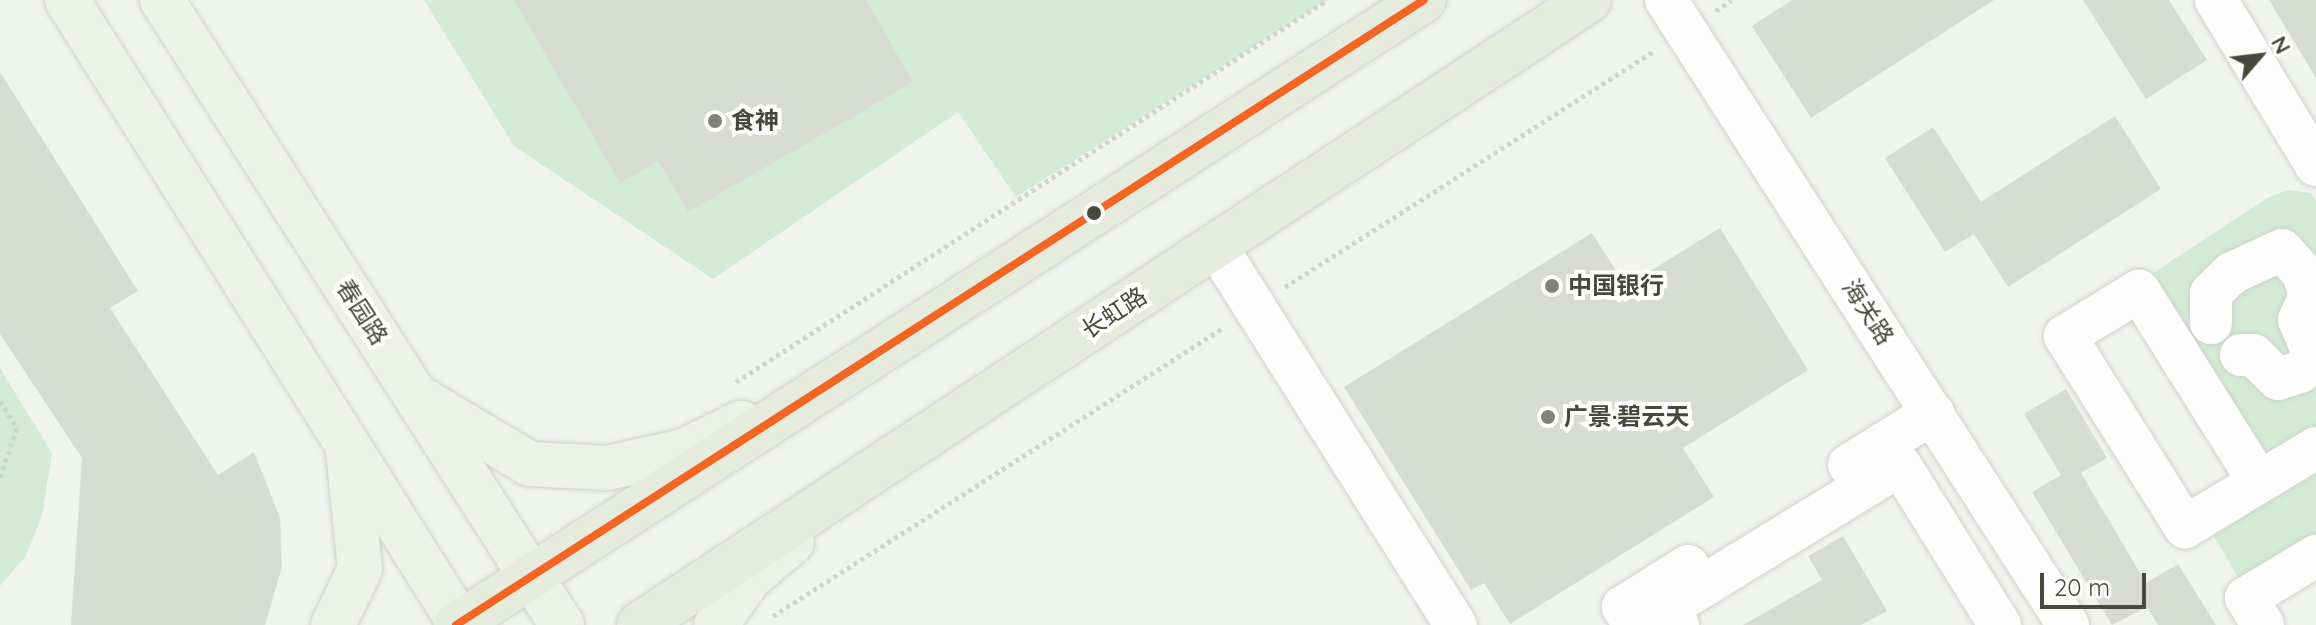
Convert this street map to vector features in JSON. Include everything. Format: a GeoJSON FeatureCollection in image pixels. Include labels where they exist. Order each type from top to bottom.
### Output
{"type":"FeatureCollection","features":[{"type":"Feature","properties":{"kind":"highway"},"geometry":{"type":"LineString","coordinates":[[459,624],[1424,0]]}},
{"type":"Feature","properties":{"kind":"highway","name":"长虹路"},"geometry":{"type":"LineString","coordinates":[[639,625],[1589,0]]}},
{"type":"Feature","properties":{"kind":"main road"},"geometry":{"type":"LineString","coordinates":[[67,0],[347,440],[459,624]]}},
{"type":"Feature","properties":{"kind":"main road","name":"春园路"},"geometry":{"type":"LineString","coordinates":[[162,0],[562,625]]}},
{"type":"Feature","properties":{"kind":"main road"},"geometry":{"type":"LineString","coordinates":[[417,397],[530,464],[607,468],[684,451],[852,370]]}},
{"type":"Feature","properties":{"kind":"main road"},"geometry":{"type":"LineString","coordinates":[[333,625],[360,569],[347,440]]}},
{"type":"Feature","properties":{"kind":"main road"},"geometry":{"type":"LineString","coordinates":[[716,625],[749,578],[902,452]]}},
{"type":"Feature","properties":{"kind":"street","name":"海关路"},"geometry":{"type":"LineString","coordinates":[[1666,0],[2068,625]]}},
{"type":"Feature","properties":{"kind":"street"},"geometry":{"type":"LineString","coordinates":[[2216,0],[2313,152]]}},
{"type":"Feature","properties":{"kind":"street"},"geometry":{"type":"LineString","coordinates":[[1216,246],[1456,625]]}},
{"type":"Feature","properties":{"kind":"street"},"geometry":{"type":"LineString","coordinates":[[2211,323],[2211,293],[2232,273],[2282,250],[2303,273],[2310,296],[2299,320],[2315,357],[2300,372],[2278,379],[2253,355],[2241,355]]}},
{"type":"Feature","properties":{"kind":"street"},"geometry":{"type":"LineString","coordinates":[[2259,482],[2139,291],[2065,336],[2185,527],[2316,448]]}},
{"type":"Feature","properties":{"kind":"street"},"geometry":{"type":"LineString","coordinates":[[2169,339],[2211,323]]}},
{"type":"Feature","properties":{"kind":"street"},"geometry":{"type":"LineString","coordinates":[[2211,323],[2232,336],[2241,355]]}},
{"type":"Feature","properties":{"kind":"street"},"geometry":{"type":"LineString","coordinates":[[2212,407],[2241,355]]}},
{"type":"Feature","properties":{"kind":"street"},"geometry":{"type":"LineString","coordinates":[[1617,619],[1933,413]]}},
{"type":"Feature","properties":{"kind":"street"},"geometry":{"type":"LineString","coordinates":[[1678,625],[1667,608],[1900,465],[2000,625]]}},
{"type":"Feature","properties":{"kind":"street"},"geometry":{"type":"LineString","coordinates":[[2263,625],[2246,598],[2316,556]]}},
{"type":"Feature","properties":{"kind":"path"},"geometry":{"type":"LineString","coordinates":[[730,386],[1327,0]]}},
{"type":"Feature","properties":{"kind":"path"},"geometry":{"type":"LineString","coordinates":[[0,401],[17,428],[0,477]]}},
{"type":"Feature","properties":{"kind":"green space"},"geometry":{"type":"Polygon","coordinates":[[[424,0],[1327,0],[1016,197],[958,112],[713,279],[514,146],[424,0]]]}},
{"type":"Feature","properties":{"kind":"green space"},"geometry":{"type":"Polygon","coordinates":[[[2288,190],[2311,193],[2316,201],[2316,432],[2260,464],[2147,277],[2267,198],[2288,190]]]}},
{"type":"Feature","properties":{"kind":"green space"},"geometry":{"type":"Polygon","coordinates":[[[0,368],[52,453],[42,515],[26,556],[0,586],[0,368]]]}},
{"type":"Feature","properties":{"kind":"green space"},"geometry":{"type":"Polygon","coordinates":[[[2316,467],[2316,538],[2241,582],[2210,530],[2316,467]]]}},
{"type":"Feature","properties":{"kind":"building","name":"食神"},"geometry":{"type":"Polygon","coordinates":[[[514,0],[866,0],[913,82],[688,212],[658,161],[620,183],[514,0]]]}},
{"type":"Feature","properties":{"kind":"building"},"geometry":{"type":"Polygon","coordinates":[[[1792,0],[1994,0],[1811,118],[1752,26],[1792,0]]]}},
{"type":"Feature","properties":{"kind":"building"},"geometry":{"type":"Polygon","coordinates":[[[2083,0],[2169,0],[2207,60],[2146,99],[2083,0]]]}},
{"type":"Feature","properties":{"kind":"building"},"geometry":{"type":"Polygon","coordinates":[[[2269,0],[2316,0],[2316,78],[2269,0]]]}},
{"type":"Feature","properties":{"kind":"building"},"geometry":{"type":"Polygon","coordinates":[[[0,72],[138,291],[110,308],[218,475],[254,452],[280,518],[282,567],[265,625],[71,625],[82,458],[0,334],[0,72]]]}},
{"type":"Feature","properties":{"kind":"building"},"geometry":{"type":"Polygon","coordinates":[[[2115,116],[2161,189],[2008,287],[1974,234],[1945,252],[1885,158],[1933,127],[1981,202],[2115,116]]]}},
{"type":"Feature","properties":{"kind":"building","name":"广景·碧云天"},"geometry":{"type":"Polygon","coordinates":[[[1720,228],[1808,370],[1683,448],[1714,497],[1510,624],[1484,583],[1471,590],[1344,387],[1592,233],[1626,286],[1720,228]]]}},
{"type":"Feature","properties":{"kind":"building"},"geometry":{"type":"Polygon","coordinates":[[[2066,389],[2107,458],[2081,473],[2146,583],[2178,564],[2216,625],[2158,625],[2147,607],[2112,625],[2032,492],[2061,475],[2024,414],[2066,389]]]}},
{"type":"Feature","properties":{"kind":"building"},"geometry":{"type":"Polygon","coordinates":[[[1843,536],[1887,611],[1861,625],[1743,625],[1822,580],[1808,556],[1843,536]]]}},
{"type":"Feature","properties":{"kind":"transit line"},"geometry":{"type":"LineString","coordinates":[[456,625],[1424,0]]}},
{"type":"Feature","properties":{"kind":"place","name":"食神"},"geometry":{"type":"Point","coordinates":[715,121]}},
{"type":"Feature","properties":{"kind":"place","name":"中国银行"},"geometry":{"type":"Point","coordinates":[1552,286]}},
{"type":"Feature","properties":{"kind":"place","name":"广景·碧云天"},"geometry":{"type":"Point","coordinates":[1548,417]}}]}
